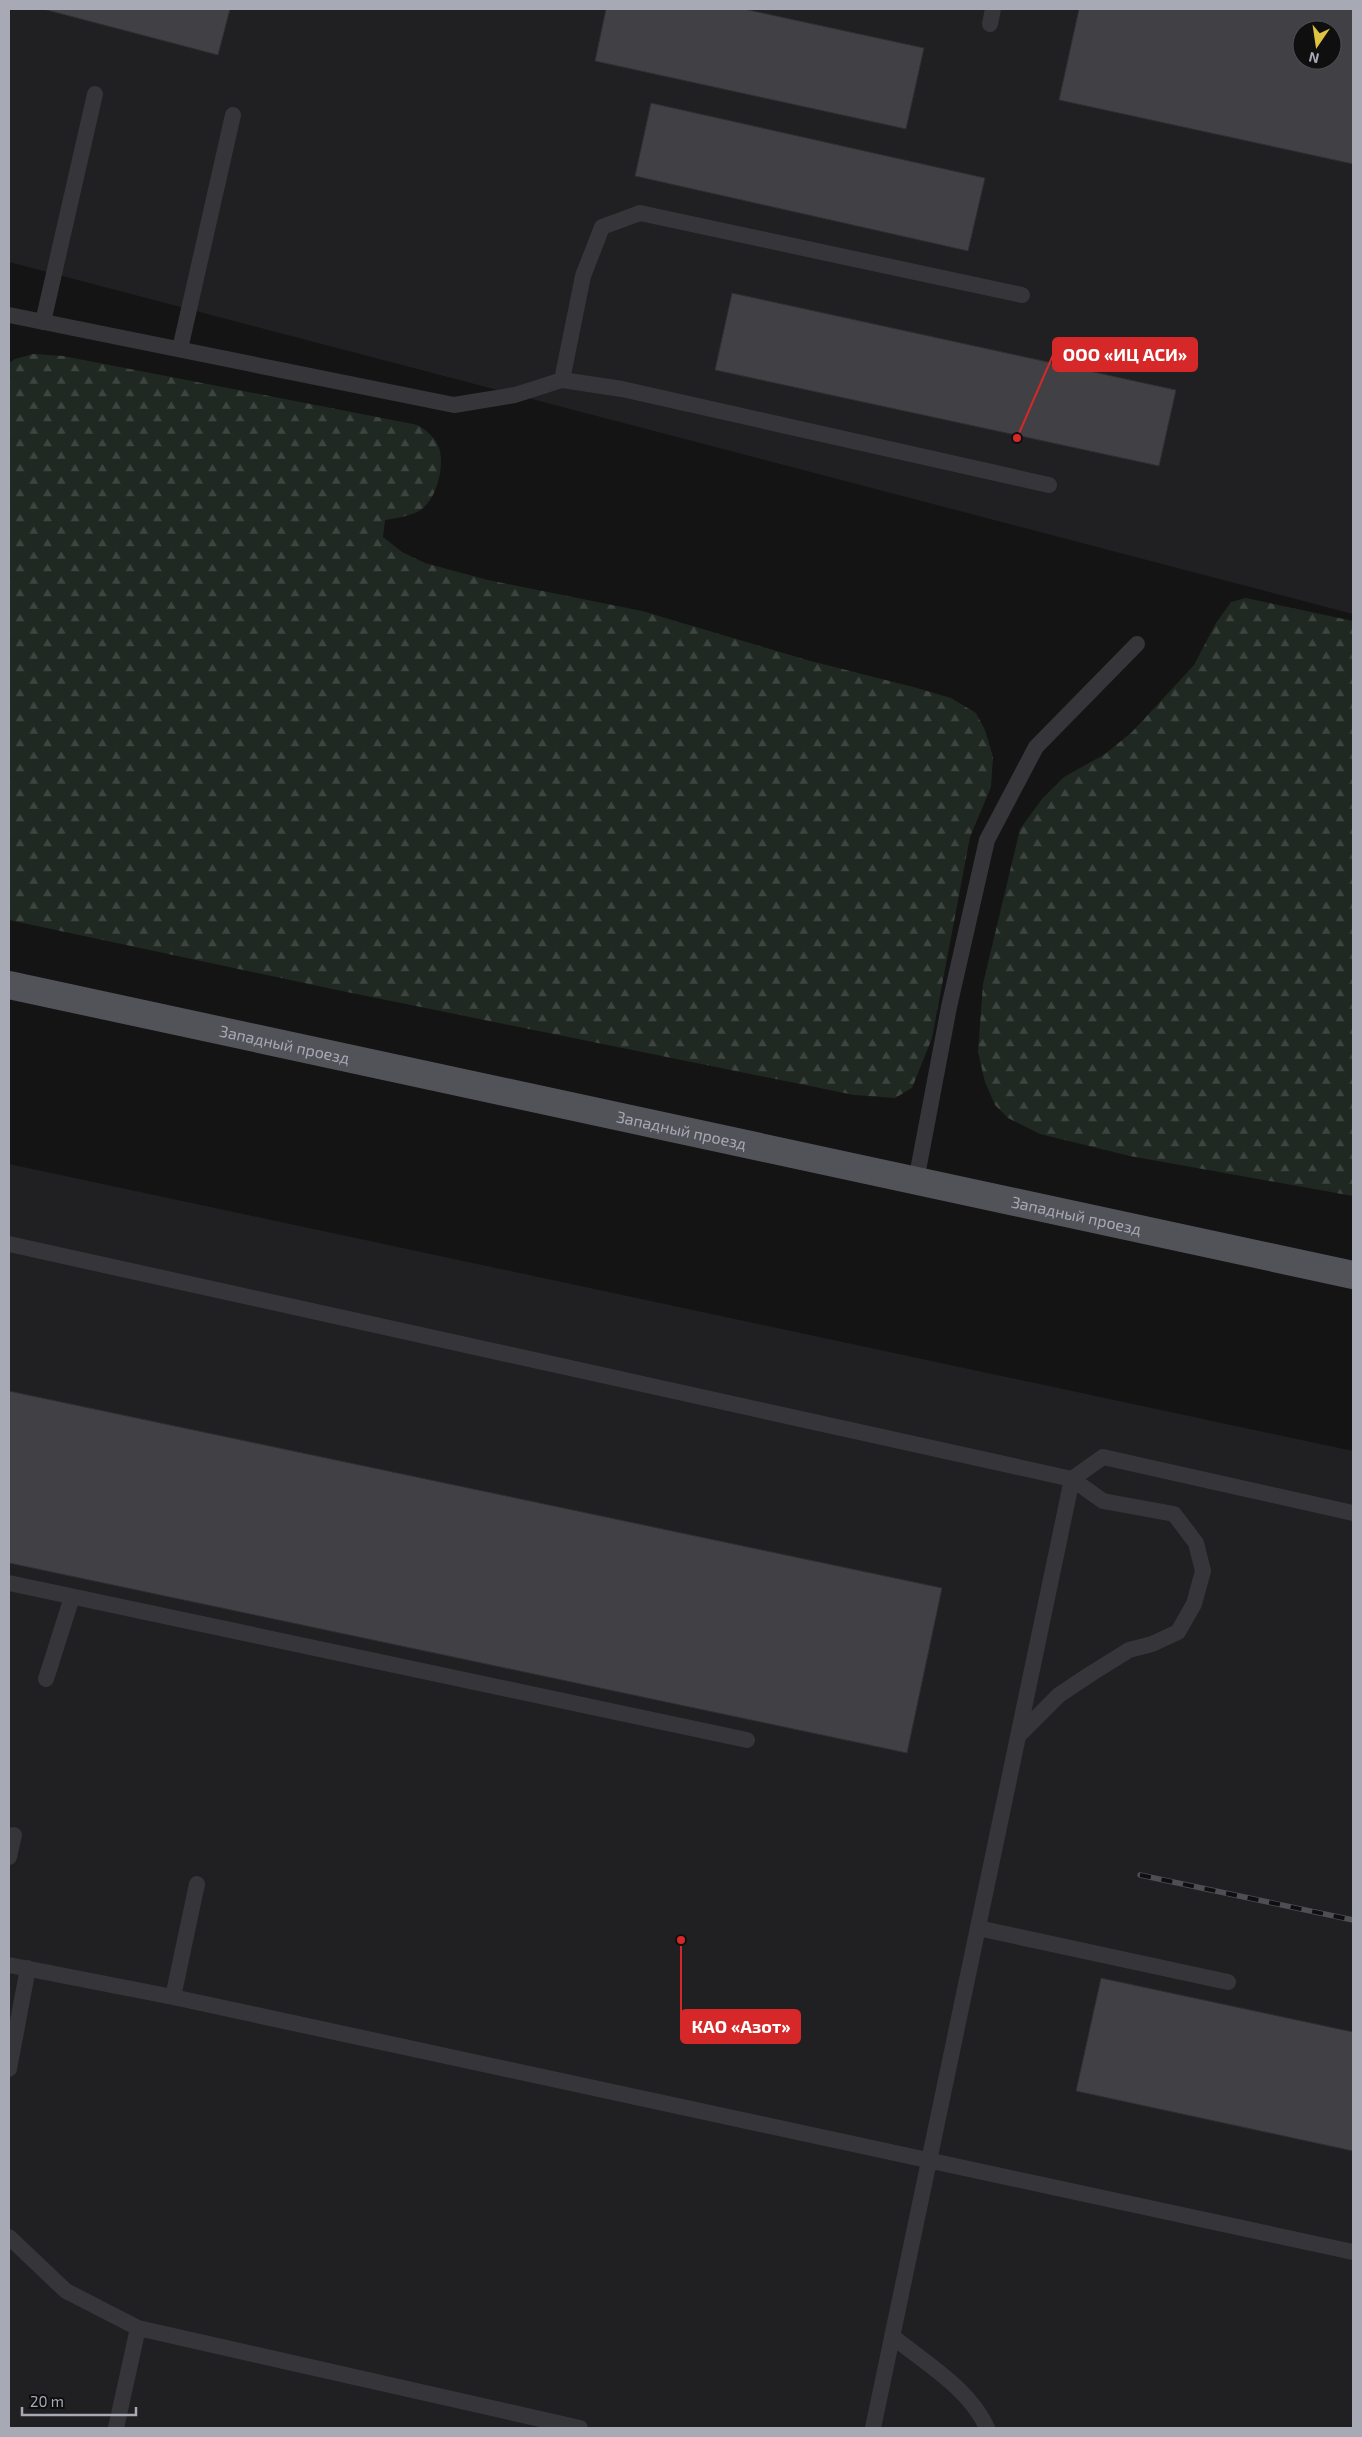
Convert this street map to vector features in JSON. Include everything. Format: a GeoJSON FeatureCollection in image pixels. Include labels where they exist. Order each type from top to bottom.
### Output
{"type":"FeatureCollection","features":[{"type":"Feature","properties":{"kind":"main road","name":"Западный проезд"},"geometry":{"type":"LineString","coordinates":[[9,985],[1353,1275]]}},
{"type":"Feature","properties":{"kind":"lane"},"geometry":{"type":"LineString","coordinates":[[43,322],[95,94]]}},
{"type":"Feature","properties":{"kind":"lane"},"geometry":{"type":"LineString","coordinates":[[180,349],[234,116]]}},
{"type":"Feature","properties":{"kind":"lane"},"geometry":{"type":"LineString","coordinates":[[562,380],[583,276],[602,227],[640,213],[1022,295]]}},
{"type":"Feature","properties":{"kind":"lane"},"geometry":{"type":"LineString","coordinates":[[9,314],[454,405],[515,395],[562,380],[622,389],[1049,485]]}},
{"type":"Feature","properties":{"kind":"lane"},"geometry":{"type":"LineString","coordinates":[[916,1180],[949,1007],[987,840],[1036,747],[1137,644]]}},
{"type":"Feature","properties":{"kind":"lane"},"geometry":{"type":"LineString","coordinates":[[9,1244],[1072,1479],[1103,1501],[1174,1514],[1196,1543],[1203,1571],[1194,1604],[1178,1632],[1152,1644],[1129,1650],[1089,1675],[1059,1695],[1018,1736]]}},
{"type":"Feature","properties":{"kind":"lane"},"geometry":{"type":"LineString","coordinates":[[873,2428],[1072,1479],[1102,1457],[1353,1513]]}},
{"type":"Feature","properties":{"kind":"lane"},"geometry":{"type":"LineString","coordinates":[[9,1583],[747,1740]]}},
{"type":"Feature","properties":{"kind":"lane"},"geometry":{"type":"LineString","coordinates":[[46,1679],[72,1597]]}},
{"type":"Feature","properties":{"kind":"lane"},"geometry":{"type":"LineString","coordinates":[[9,1857],[14,1835]]}},
{"type":"Feature","properties":{"kind":"lane"},"geometry":{"type":"LineString","coordinates":[[173,1997],[197,1884]]}},
{"type":"Feature","properties":{"kind":"lane"},"geometry":{"type":"LineString","coordinates":[[978,1928],[1228,1982]]}},
{"type":"Feature","properties":{"kind":"lane"},"geometry":{"type":"LineString","coordinates":[[9,1965],[173,1997],[1353,2252]]}},
{"type":"Feature","properties":{"kind":"lane"},"geometry":{"type":"LineString","coordinates":[[9,2070],[28,1968]]}},
{"type":"Feature","properties":{"kind":"lane"},"geometry":{"type":"LineString","coordinates":[[9,2237],[66,2291],[138,2328],[580,2428]]}},
{"type":"Feature","properties":{"kind":"lane"},"geometry":{"type":"LineString","coordinates":[[116,2428],[138,2328]]}},
{"type":"Feature","properties":{"kind":"lane"},"geometry":{"type":"LineString","coordinates":[[892,2336],[954,2386],[981,2416],[987,2428]]}},
{"type":"Feature","properties":{"kind":"shaded area"},"geometry":{"type":"Polygon","coordinates":[[[9,9],[1353,9],[1353,614],[9,262],[9,9]]]}},
{"type":"Feature","properties":{"kind":"shaded area"},"geometry":{"type":"Polygon","coordinates":[[[9,1164],[1353,1451],[1353,2428],[9,2428],[9,1164]]]}},
{"type":"Feature","properties":{"kind":"green space"},"geometry":{"type":"Polygon","coordinates":[[[33,354],[63,356],[418,425],[430,435],[439,448],[441,455],[440,472],[436,489],[422,509],[409,515],[385,520],[383,537],[402,552],[425,563],[488,580],[642,611],[807,660],[917,688],[951,698],[976,713],[985,730],[993,757],[991,787],[970,837],[932,1038],[912,1088],[895,1098],[854,1095],[337,990],[9,920],[9,363],[15,359],[33,354]]]}},
{"type":"Feature","properties":{"kind":"green space"},"geometry":{"type":"Polygon","coordinates":[[[1246,598],[1353,621],[1353,1196],[1130,1156],[1040,1134],[1008,1118],[995,1105],[985,1082],[978,1052],[983,984],[1020,829],[1042,799],[1064,777],[1105,754],[1132,732],[1194,665],[1216,623],[1231,602],[1246,598]]]}},
{"type":"Feature","properties":{"kind":"building"},"geometry":{"type":"Polygon","coordinates":[[[43,9],[230,9],[218,55],[43,9]]]}},
{"type":"Feature","properties":{"kind":"building"},"geometry":{"type":"Polygon","coordinates":[[[606,9],[744,9],[924,48],[906,129],[595,61],[606,9]]]}},
{"type":"Feature","properties":{"kind":"building"},"geometry":{"type":"Polygon","coordinates":[[[1079,9],[1353,9],[1353,164],[1059,100],[1079,9]]]}},
{"type":"Feature","properties":{"kind":"building"},"geometry":{"type":"Polygon","coordinates":[[[651,103],[985,178],[968,251],[635,176],[651,103]]]}},
{"type":"Feature","properties":{"kind":"building"},"geometry":{"type":"Polygon","coordinates":[[[732,293],[1176,390],[1159,466],[715,370],[732,293]]]}},
{"type":"Feature","properties":{"kind":"building"},"geometry":{"type":"Polygon","coordinates":[[[9,1391],[942,1588],[907,1753],[9,1563],[9,1391]]]}},
{"type":"Feature","properties":{"kind":"building"},"geometry":{"type":"Polygon","coordinates":[[[1101,1978],[1353,2032],[1353,2151],[1076,2091],[1101,1978]]]}},
{"type":"Feature","properties":{"kind":"railway"},"geometry":{"type":"LineString","coordinates":[[1140,1875],[1353,1920]]}},
{"type":"Feature","properties":{"kind":"place","name":"ООО «ИЦ АСИ»"},"geometry":{"type":"Point","coordinates":[1017,438]}},
{"type":"Feature","properties":{"kind":"place","name":"КАО «Азот»"},"geometry":{"type":"Point","coordinates":[681,1940]}}]}
